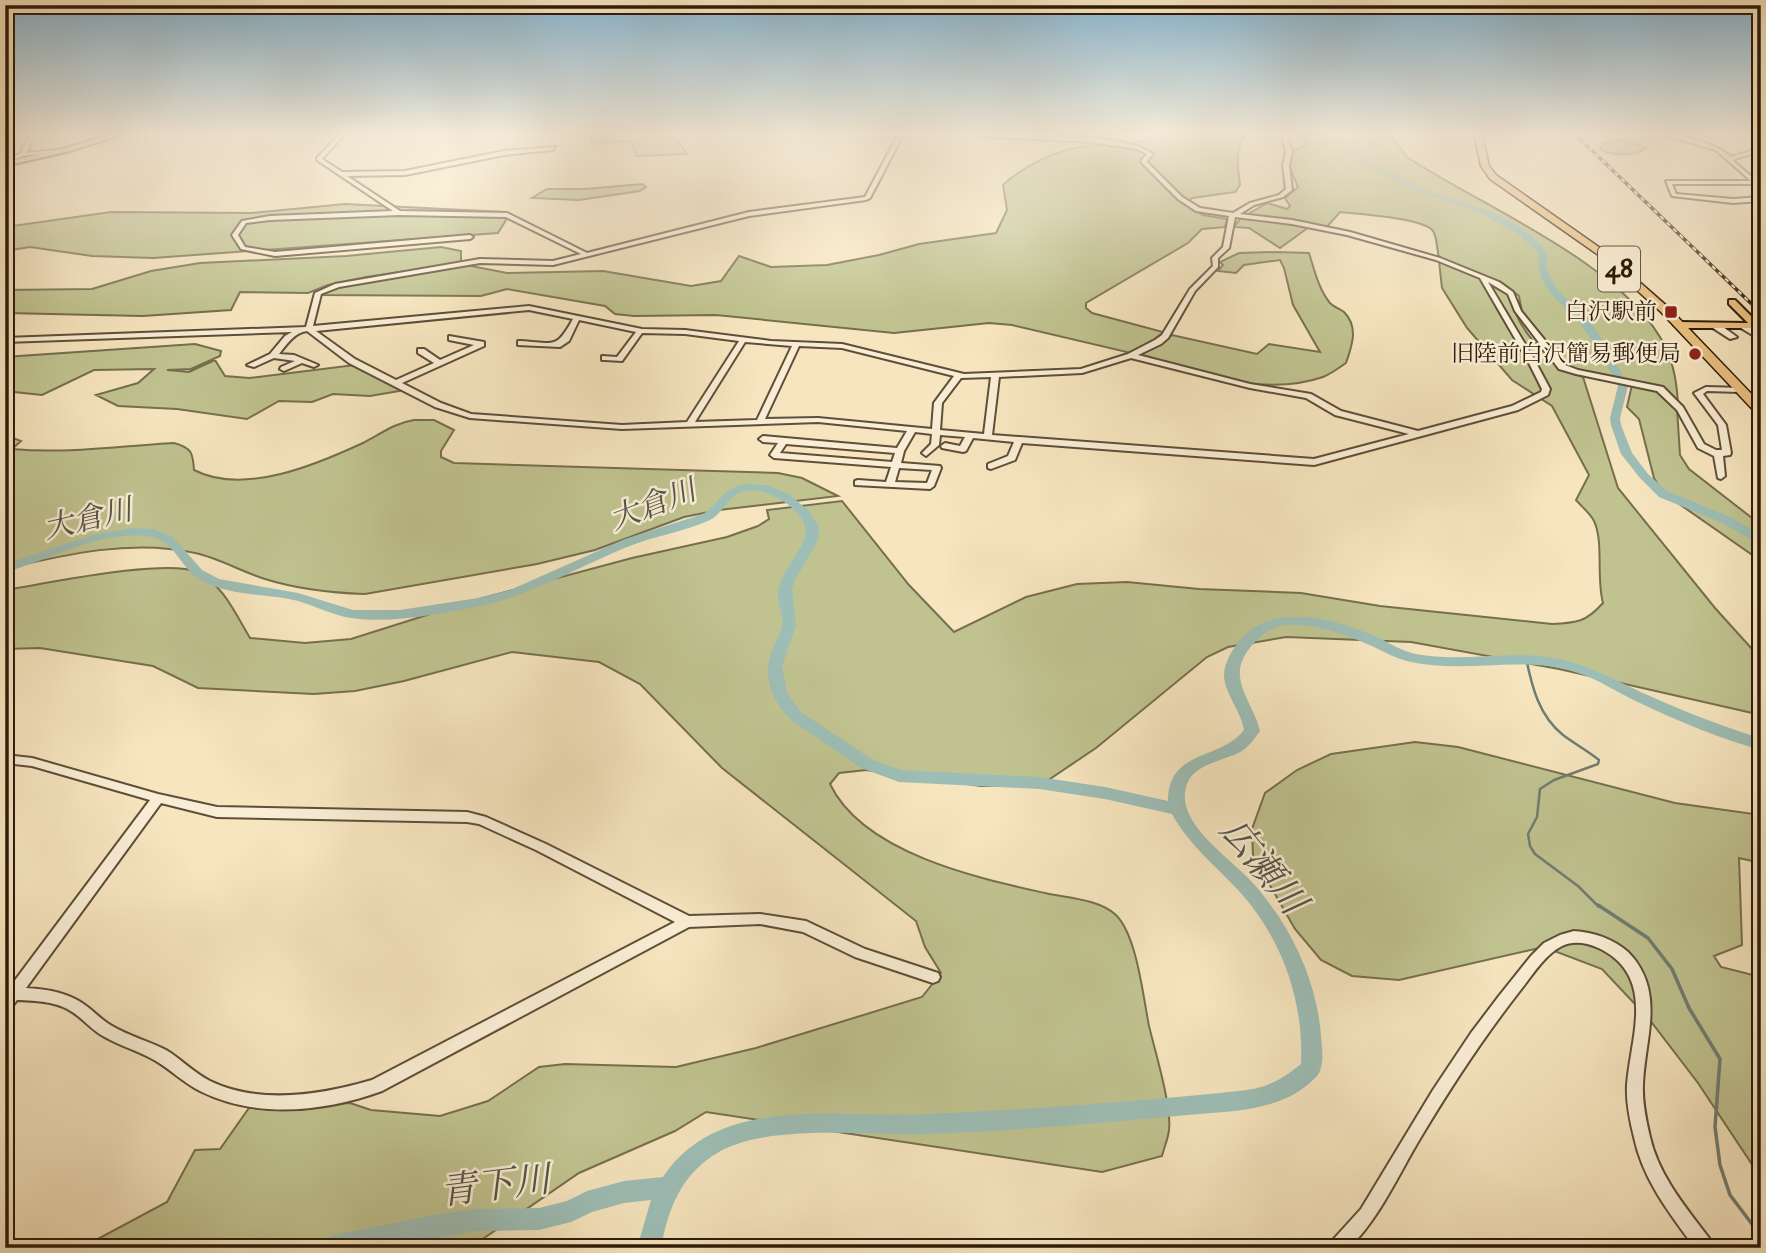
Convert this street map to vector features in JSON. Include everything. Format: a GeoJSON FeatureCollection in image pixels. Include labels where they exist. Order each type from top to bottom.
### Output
{"type":"FeatureCollection","features":[{"type":"Feature","properties":{"kind":"highway","name":"48"},"geometry":{"type":"LineString","coordinates":[[1517,193],[1587,241],[1679,325],[1761,411]]}},
{"type":"Feature","properties":{"kind":"main road"},"geometry":{"type":"LineString","coordinates":[[1679,325],[1756,326],[1732,302]]}},
{"type":"Feature","properties":{"kind":"street"},"geometry":{"type":"LineString","coordinates":[[370,193],[399,213]]}},
{"type":"Feature","properties":{"kind":"street"},"geometry":{"type":"LineString","coordinates":[[275,342],[305,329],[318,293],[330,287],[476,262],[543,264],[749,214],[867,198],[869,193]]}},
{"type":"Feature","properties":{"kind":"street"},"geometry":{"type":"LineString","coordinates":[[1175,193],[1198,210],[1292,222],[1348,233],[1438,259],[1497,283],[1511,293],[1518,311],[1558,362],[1576,372],[1651,385],[1666,393],[1680,409],[1701,446],[1718,454],[1727,453],[1728,447],[1722,425],[1698,393],[1706,389],[1740,390]]}},
{"type":"Feature","properties":{"kind":"street"},"geometry":{"type":"LineString","coordinates":[[5,340],[305,329],[520,309],[640,331],[685,332],[869,351],[958,375],[1073,372],[1131,356],[1166,335],[1192,290],[1214,270],[1215,258],[1226,246],[1232,216],[1252,204],[1284,193]]}},
{"type":"Feature","properties":{"kind":"street"},"geometry":{"type":"LineString","coordinates":[[1673,193],[1733,201],[1761,199]]}},
{"type":"Feature","properties":{"kind":"street"},"geometry":{"type":"LineString","coordinates":[[470,237],[275,254],[243,248],[235,235],[239,226],[252,219],[399,213],[511,215],[587,255]]}},
{"type":"Feature","properties":{"kind":"street"},"geometry":{"type":"LineString","coordinates":[[305,329],[352,361],[438,405],[470,416],[622,427],[818,420],[1019,440],[1314,462],[1514,408],[1546,391],[1529,355],[1503,317],[1483,278]]}},
{"type":"Feature","properties":{"kind":"street"},"geometry":{"type":"LineString","coordinates":[[521,343],[557,345],[566,339],[577,318]]}},
{"type":"Feature","properties":{"kind":"street"},"geometry":{"type":"LineString","coordinates":[[1716,326],[1733,337]]}},
{"type":"Feature","properties":{"kind":"street"},"geometry":{"type":"LineString","coordinates":[[1744,326],[1761,338]]}},
{"type":"Feature","properties":{"kind":"street"},"geometry":{"type":"LineString","coordinates":[[605,358],[619,359],[640,331]]}},
{"type":"Feature","properties":{"kind":"street"},"geometry":{"type":"LineString","coordinates":[[251,366],[273,356],[288,338]]}},
{"type":"Feature","properties":{"kind":"street"},"geometry":{"type":"LineString","coordinates":[[396,383],[481,344],[452,338]]}},
{"type":"Feature","properties":{"kind":"street"},"geometry":{"type":"LineString","coordinates":[[689,425],[743,340]]}},
{"type":"Feature","properties":{"kind":"street"},"geometry":{"type":"LineString","coordinates":[[760,422],[797,343]]}},
{"type":"Feature","properties":{"kind":"street"},"geometry":{"type":"LineString","coordinates":[[421,351],[440,363]]}},
{"type":"Feature","properties":{"kind":"street"},"geometry":{"type":"LineString","coordinates":[[273,356],[314,365]]}},
{"type":"Feature","properties":{"kind":"street"},"geometry":{"type":"LineString","coordinates":[[1131,356],[1237,383],[1309,396],[1338,413],[1418,434]]}},
{"type":"Feature","properties":{"kind":"street"},"geometry":{"type":"LineString","coordinates":[[284,369],[302,361]]}},
{"type":"Feature","properties":{"kind":"street"},"geometry":{"type":"LineString","coordinates":[[926,453],[935,445],[938,403],[958,375]]}},
{"type":"Feature","properties":{"kind":"street"},"geometry":{"type":"LineString","coordinates":[[988,437],[995,376]]}},
{"type":"Feature","properties":{"kind":"street"},"geometry":{"type":"LineString","coordinates":[[890,484],[900,451],[913,429]]}},
{"type":"Feature","properties":{"kind":"street"},"geometry":{"type":"LineString","coordinates":[[945,446],[963,449],[970,435]]}},
{"type":"Feature","properties":{"kind":"street"},"geometry":{"type":"LineString","coordinates":[[763,439],[900,451]]}},
{"type":"Feature","properties":{"kind":"street"},"geometry":{"type":"LineString","coordinates":[[991,466],[1012,458],[1019,440]]}},
{"type":"Feature","properties":{"kind":"street"},"geometry":{"type":"LineString","coordinates":[[783,441],[774,454],[937,468],[930,486],[858,483]]}},
{"type":"Feature","properties":{"kind":"street"},"geometry":{"type":"LineString","coordinates":[[1718,454],[1721,476]]}},
{"type":"Feature","properties":{"kind":"street"},"geometry":{"type":"LineString","coordinates":[[5,759],[70,772],[200,809],[240,813],[467,817],[482,820],[541,847],[687,922]]}},
{"type":"Feature","properties":{"kind":"street"},"geometry":{"type":"LineString","coordinates":[[8,997],[158,798]]}},
{"type":"Feature","properties":{"kind":"street"},"geometry":{"type":"LineString","coordinates":[[8,997],[61,1000],[76,1006],[103,1029],[162,1056],[178,1071],[210,1089],[273,1103],[307,1102],[346,1096],[404,1072],[687,922],[760,919],[777,921],[806,928],[860,953],[933,977]]}},
{"type":"Feature","properties":{"kind":"street"},"geometry":{"type":"LineString","coordinates":[[1337,1248],[1360,1224],[1424,1116],[1495,1009],[1544,951],[1572,937],[1589,939],[1613,949],[1626,958],[1638,977],[1644,994],[1644,1021],[1635,1088],[1643,1142],[1654,1170],[1706,1248]]}},
{"type":"Feature","properties":{"kind":"green space"},"geometry":{"type":"Polygon","coordinates":[[[540,193],[623,193],[579,200],[532,198],[540,193]]]}},
{"type":"Feature","properties":{"kind":"green space"},"geometry":{"type":"Polygon","coordinates":[[[1004,193],[1224,193],[1192,198],[1188,203],[1189,207],[1203,215],[1227,219],[1225,227],[1202,229],[1188,243],[1086,303],[1086,308],[1092,313],[1163,332],[1155,344],[1131,353],[1012,325],[989,323],[894,333],[716,315],[615,314],[605,306],[507,289],[481,296],[319,295],[328,288],[466,265],[507,273],[603,271],[691,286],[721,281],[739,256],[771,267],[827,265],[919,244],[996,233],[1007,210],[1004,193]]]}},
{"type":"Feature","properties":{"kind":"green space"},"geometry":{"type":"Polygon","coordinates":[[[1290,193],[1468,193],[1579,259],[1639,309],[1668,352],[1678,404],[1664,390],[1588,376],[1567,367],[1539,339],[1522,312],[1519,296],[1502,283],[1439,258],[1433,231],[1427,227],[1375,215],[1340,212],[1326,228],[1245,216],[1267,203],[1287,209],[1290,206],[1285,198],[1290,193]]]}},
{"type":"Feature","properties":{"kind":"green space"},"geometry":{"type":"Polygon","coordinates":[[[345,204],[504,212],[506,220],[498,233],[153,258],[92,256],[30,247],[5,251],[5,227],[111,212],[252,213],[345,204]]]}},
{"type":"Feature","properties":{"kind":"green space"},"geometry":{"type":"Polygon","coordinates":[[[1241,218],[1309,227],[1280,248],[1249,228],[1234,227],[1241,218]]]}},
{"type":"Feature","properties":{"kind":"green space"},"geometry":{"type":"Polygon","coordinates":[[[441,247],[461,251],[461,263],[366,277],[328,285],[308,293],[240,292],[231,310],[143,316],[5,313],[5,290],[92,289],[151,271],[200,263],[346,256],[441,247]]]}},
{"type":"Feature","properties":{"kind":"green space"},"geometry":{"type":"Polygon","coordinates":[[[1239,253],[1309,253],[1326,298],[1349,318],[1353,330],[1346,363],[1323,377],[1277,385],[1253,384],[1206,375],[1138,355],[1160,345],[1172,335],[1257,354],[1269,344],[1320,352],[1293,305],[1280,260],[1244,265],[1236,273],[1218,271],[1223,265],[1220,262],[1239,253]]]}},
{"type":"Feature","properties":{"kind":"green space"},"geometry":{"type":"Polygon","coordinates":[[[1439,261],[1482,276],[1508,291],[1522,326],[1536,344],[1554,361],[1583,377],[1618,488],[1715,608],[1761,659],[1761,715],[1559,669],[1411,642],[1286,637],[1228,647],[1207,657],[1096,748],[1041,785],[981,786],[866,770],[839,773],[830,784],[846,808],[868,828],[895,845],[956,870],[1018,887],[1092,902],[1116,915],[1134,951],[1166,1094],[1169,1130],[1162,1156],[1102,1172],[706,1112],[675,1131],[579,1173],[474,1245],[476,1248],[81,1248],[167,1202],[195,1150],[220,1149],[249,1108],[350,1103],[371,1110],[440,1116],[488,1101],[539,1067],[565,1064],[676,1067],[756,1048],[922,997],[941,973],[925,947],[916,921],[722,768],[640,684],[599,662],[512,652],[404,681],[355,691],[314,694],[198,688],[153,666],[40,648],[5,649],[5,590],[133,570],[181,569],[206,577],[222,592],[250,638],[305,643],[351,639],[468,602],[632,558],[727,537],[758,526],[769,519],[767,510],[842,501],[909,585],[954,632],[1026,597],[1077,584],[1127,582],[1199,589],[1301,593],[1380,606],[1552,624],[1581,620],[1603,603],[1597,530],[1592,518],[1576,500],[1589,475],[1552,406],[1512,380],[1467,328],[1442,288],[1439,261]]]}},
{"type":"Feature","properties":{"kind":"green space"},"geometry":{"type":"Polygon","coordinates":[[[195,344],[221,351],[220,356],[191,369],[167,370],[189,372],[215,360],[225,376],[249,378],[355,365],[405,390],[370,396],[333,394],[312,402],[279,401],[247,419],[177,409],[118,406],[96,395],[138,383],[154,369],[94,370],[42,395],[5,391],[5,357],[195,344]]]}},
{"type":"Feature","properties":{"kind":"green space"},"geometry":{"type":"Polygon","coordinates":[[[1632,385],[1660,390],[1677,408],[1680,455],[1689,469],[1761,525],[1761,561],[1662,492],[1654,478],[1639,419],[1627,407],[1632,385]]]}},
{"type":"Feature","properties":{"kind":"green space"},"geometry":{"type":"Polygon","coordinates":[[[414,420],[434,420],[454,430],[441,451],[441,457],[454,463],[778,473],[802,478],[838,496],[719,510],[684,517],[595,550],[537,564],[365,594],[290,585],[256,576],[204,555],[148,547],[100,550],[5,569],[5,435],[21,441],[12,449],[32,450],[174,443],[190,452],[194,470],[235,480],[281,474],[303,467],[414,420]]]}},
{"type":"Feature","properties":{"kind":"green space"},"geometry":{"type":"Polygon","coordinates":[[[1415,742],[1458,747],[1675,803],[1761,815],[1761,863],[1739,858],[1742,945],[1714,956],[1721,967],[1761,977],[1761,1178],[1698,1083],[1649,1019],[1602,969],[1544,947],[1399,980],[1352,976],[1321,960],[1295,929],[1253,856],[1252,829],[1265,793],[1297,770],[1331,754],[1415,742]]]}},
{"type":"Feature","properties":{"kind":"waterway","name":"広瀬川"},"geometry":{"type":"LineString","coordinates":[[1433,193],[1484,211],[1523,234],[1543,253],[1541,268],[1555,294],[1585,323],[1623,386],[1615,418],[1616,425],[1627,454],[1644,476],[1663,494],[1724,519],[1761,541]]}},
{"type":"Feature","properties":{"kind":"waterway","name":"大倉川"},"geometry":{"type":"LineString","coordinates":[[5,568],[97,538],[134,532],[153,533],[169,540],[191,567],[215,582],[236,588],[298,597],[353,614],[400,614],[478,602],[515,592],[619,546],[707,517],[716,511],[733,491],[752,487],[766,489],[790,500],[804,513],[811,525],[809,546],[785,589],[789,625],[775,666],[779,693],[796,716],[867,764],[899,776],[1039,783],[1105,793],[1179,810]]}},
{"type":"Feature","properties":{"kind":"waterway","name":"広瀬川"},"geometry":{"type":"LineString","coordinates":[[1179,810],[1176,799],[1178,785],[1184,774],[1192,766],[1245,741],[1252,731],[1245,707],[1232,680],[1232,670],[1245,644],[1268,626],[1285,621],[1306,622],[1359,635],[1412,658],[1453,662],[1534,661],[1575,667],[1661,707],[1761,745]]}},
{"type":"Feature","properties":{"kind":"waterway"},"geometry":{"type":"LineString","coordinates":[[1526,658],[1534,690],[1548,719],[1563,735],[1599,760],[1598,764],[1554,780],[1540,789],[1537,817],[1528,834],[1530,846],[1535,854],[1578,886],[1599,907]]}},
{"type":"Feature","properties":{"kind":"waterway","name":"広瀬川"},"geometry":{"type":"LineString","coordinates":[[649,1248],[656,1216],[676,1175],[699,1153],[734,1135],[787,1126],[970,1122],[1262,1098],[1288,1087],[1311,1068],[1309,1014],[1300,979],[1286,946],[1250,892],[1199,841],[1188,828],[1179,810]]}},
{"type":"Feature","properties":{"kind":"waterway"},"geometry":{"type":"LineString","coordinates":[[1598,905],[1648,938],[1672,969],[1689,1008],[1720,1059],[1715,1127],[1720,1165],[1730,1195],[1761,1236]]}},
{"type":"Feature","properties":{"kind":"waterway","name":"青下川"},"geometry":{"type":"LineString","coordinates":[[330,1248],[428,1227],[476,1220],[539,1219],[624,1192],[667,1187]]}},
{"type":"Feature","properties":{"kind":"railway"},"geometry":{"type":"LineString","coordinates":[[1637,193],[1761,313]]}},
{"type":"Feature","properties":{"kind":"place","name":"白沢駅前"},"geometry":{"type":"Point","coordinates":[1671,312]}},
{"type":"Feature","properties":{"kind":"place","name":"旧陸前白沢簡易郵便局"},"geometry":{"type":"Point","coordinates":[1695,354]}}]}
